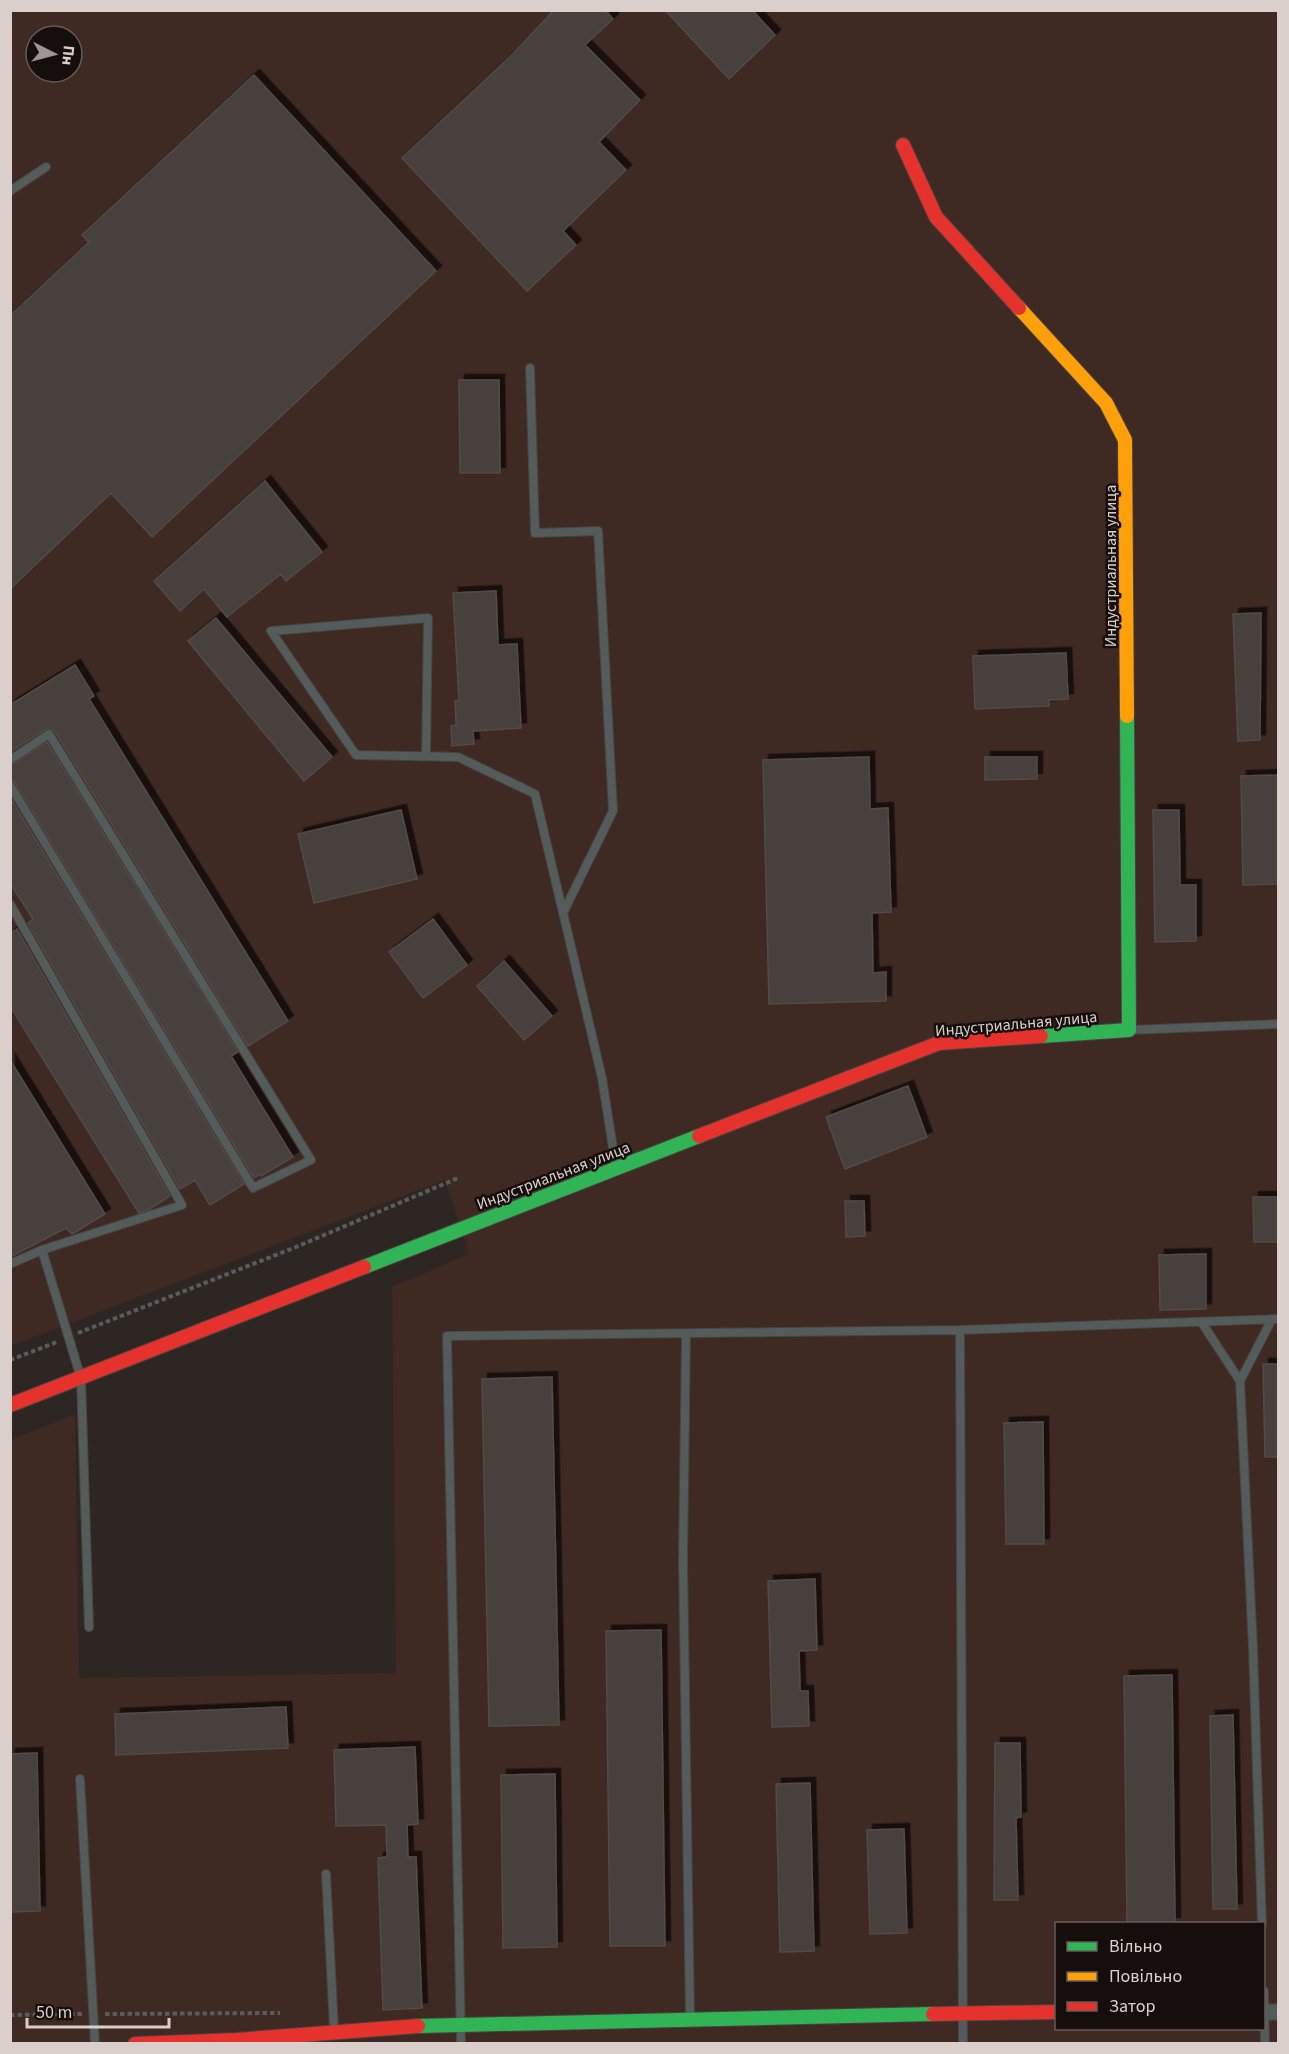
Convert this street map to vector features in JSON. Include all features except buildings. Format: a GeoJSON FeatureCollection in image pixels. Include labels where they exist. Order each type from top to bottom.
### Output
{"type":"FeatureCollection","features":[{"type":"Feature","properties":{"kind":"street","name":"Индустриальная улица"},"geometry":{"type":"LineString","coordinates":[[10,1405],[939,1043],[1129,1030],[1125,440],[1106,403],[936,217],[903,145]]}},
{"type":"Feature","properties":{"kind":"street"},"geometry":{"type":"LineString","coordinates":[[135,2043],[237,2042],[334,2031],[460,2024],[1055,2012]]}},
{"type":"Feature","properties":{"kind":"lane"},"geometry":{"type":"LineString","coordinates":[[10,191],[46,167]]}},
{"type":"Feature","properties":{"kind":"lane"},"geometry":{"type":"LineString","coordinates":[[530,368],[535,533],[598,531],[614,811],[563,912]]}},
{"type":"Feature","properties":{"kind":"lane"},"geometry":{"type":"LineString","coordinates":[[426,756],[428,618],[271,631],[357,755],[458,757],[535,794],[602,1078],[616,1169]]}},
{"type":"Feature","properties":{"kind":"lane"},"geometry":{"type":"LineString","coordinates":[[10,760],[49,734],[311,1160],[253,1188],[10,785]]}},
{"type":"Feature","properties":{"kind":"lane"},"geometry":{"type":"LineString","coordinates":[[10,904],[182,1205],[42,1250],[10,1264]]}},
{"type":"Feature","properties":{"kind":"lane"},"geometry":{"type":"LineString","coordinates":[[1129,1030],[1278,1023]]}},
{"type":"Feature","properties":{"kind":"lane"},"geometry":{"type":"LineString","coordinates":[[42,1250],[81,1378],[89,1627]]}},
{"type":"Feature","properties":{"kind":"lane"},"geometry":{"type":"LineString","coordinates":[[460,2043],[447,1336],[960,1330],[1275,1319]]}},
{"type":"Feature","properties":{"kind":"lane"},"geometry":{"type":"LineString","coordinates":[[1240,1380],[1275,1319]]}},
{"type":"Feature","properties":{"kind":"lane"},"geometry":{"type":"LineString","coordinates":[[1202,1323],[1240,1380],[1253,1648],[1262,1922]]}},
{"type":"Feature","properties":{"kind":"lane"},"geometry":{"type":"LineString","coordinates":[[960,1330],[963,2043]]}},
{"type":"Feature","properties":{"kind":"lane"},"geometry":{"type":"LineString","coordinates":[[686,1334],[683,1560],[690,2019]]}},
{"type":"Feature","properties":{"kind":"lane"},"geometry":{"type":"LineString","coordinates":[[80,1779],[95,2043]]}},
{"type":"Feature","properties":{"kind":"lane"},"geometry":{"type":"LineString","coordinates":[[326,1874],[334,2031]]}},
{"type":"Feature","properties":{"kind":"path"},"geometry":{"type":"LineString","coordinates":[[10,1360],[296,1247],[458,1178]]}},
{"type":"Feature","properties":{"kind":"path"},"geometry":{"type":"LineString","coordinates":[[10,2015],[284,2013]]}},
{"type":"Feature","properties":{"kind":"shaded area"},"geometry":{"type":"Polygon","coordinates":[[[11,11],[1278,11],[1278,2043],[11,2043],[11,1440],[75,1414],[79,1678],[396,1673],[392,1287],[469,1254],[445,1180],[11,1346],[11,11]]]}},
{"type":"Feature","properties":{"kind":"traffic: fast"},"geometry":{"type":"LineString","coordinates":[[1041,1036],[1129,1030],[1127,716]]}},
{"type":"Feature","properties":{"kind":"traffic: fast"},"geometry":{"type":"LineString","coordinates":[[364,1267],[699,1136]]}},
{"type":"Feature","properties":{"kind":"traffic: fast"},"geometry":{"type":"LineString","coordinates":[[418,2026],[933,2014]]}},
{"type":"Feature","properties":{"kind":"traffic: slow"},"geometry":{"type":"LineString","coordinates":[[1019,308],[1106,403],[1125,440],[1127,716]]}},
{"type":"Feature","properties":{"kind":"traffic: jam"},"geometry":{"type":"LineString","coordinates":[[903,145],[936,217],[1019,308]]}},
{"type":"Feature","properties":{"kind":"traffic: jam"},"geometry":{"type":"LineString","coordinates":[[699,1136],[939,1043],[1041,1036]]}},
{"type":"Feature","properties":{"kind":"traffic: jam"},"geometry":{"type":"LineString","coordinates":[[10,1405],[364,1267]]}},
{"type":"Feature","properties":{"kind":"traffic: jam"},"geometry":{"type":"LineString","coordinates":[[933,2014],[1055,2012]]}},
{"type":"Feature","properties":{"kind":"traffic: jam"},"geometry":{"type":"LineString","coordinates":[[135,2044],[236,2040],[418,2026]]}}]}
